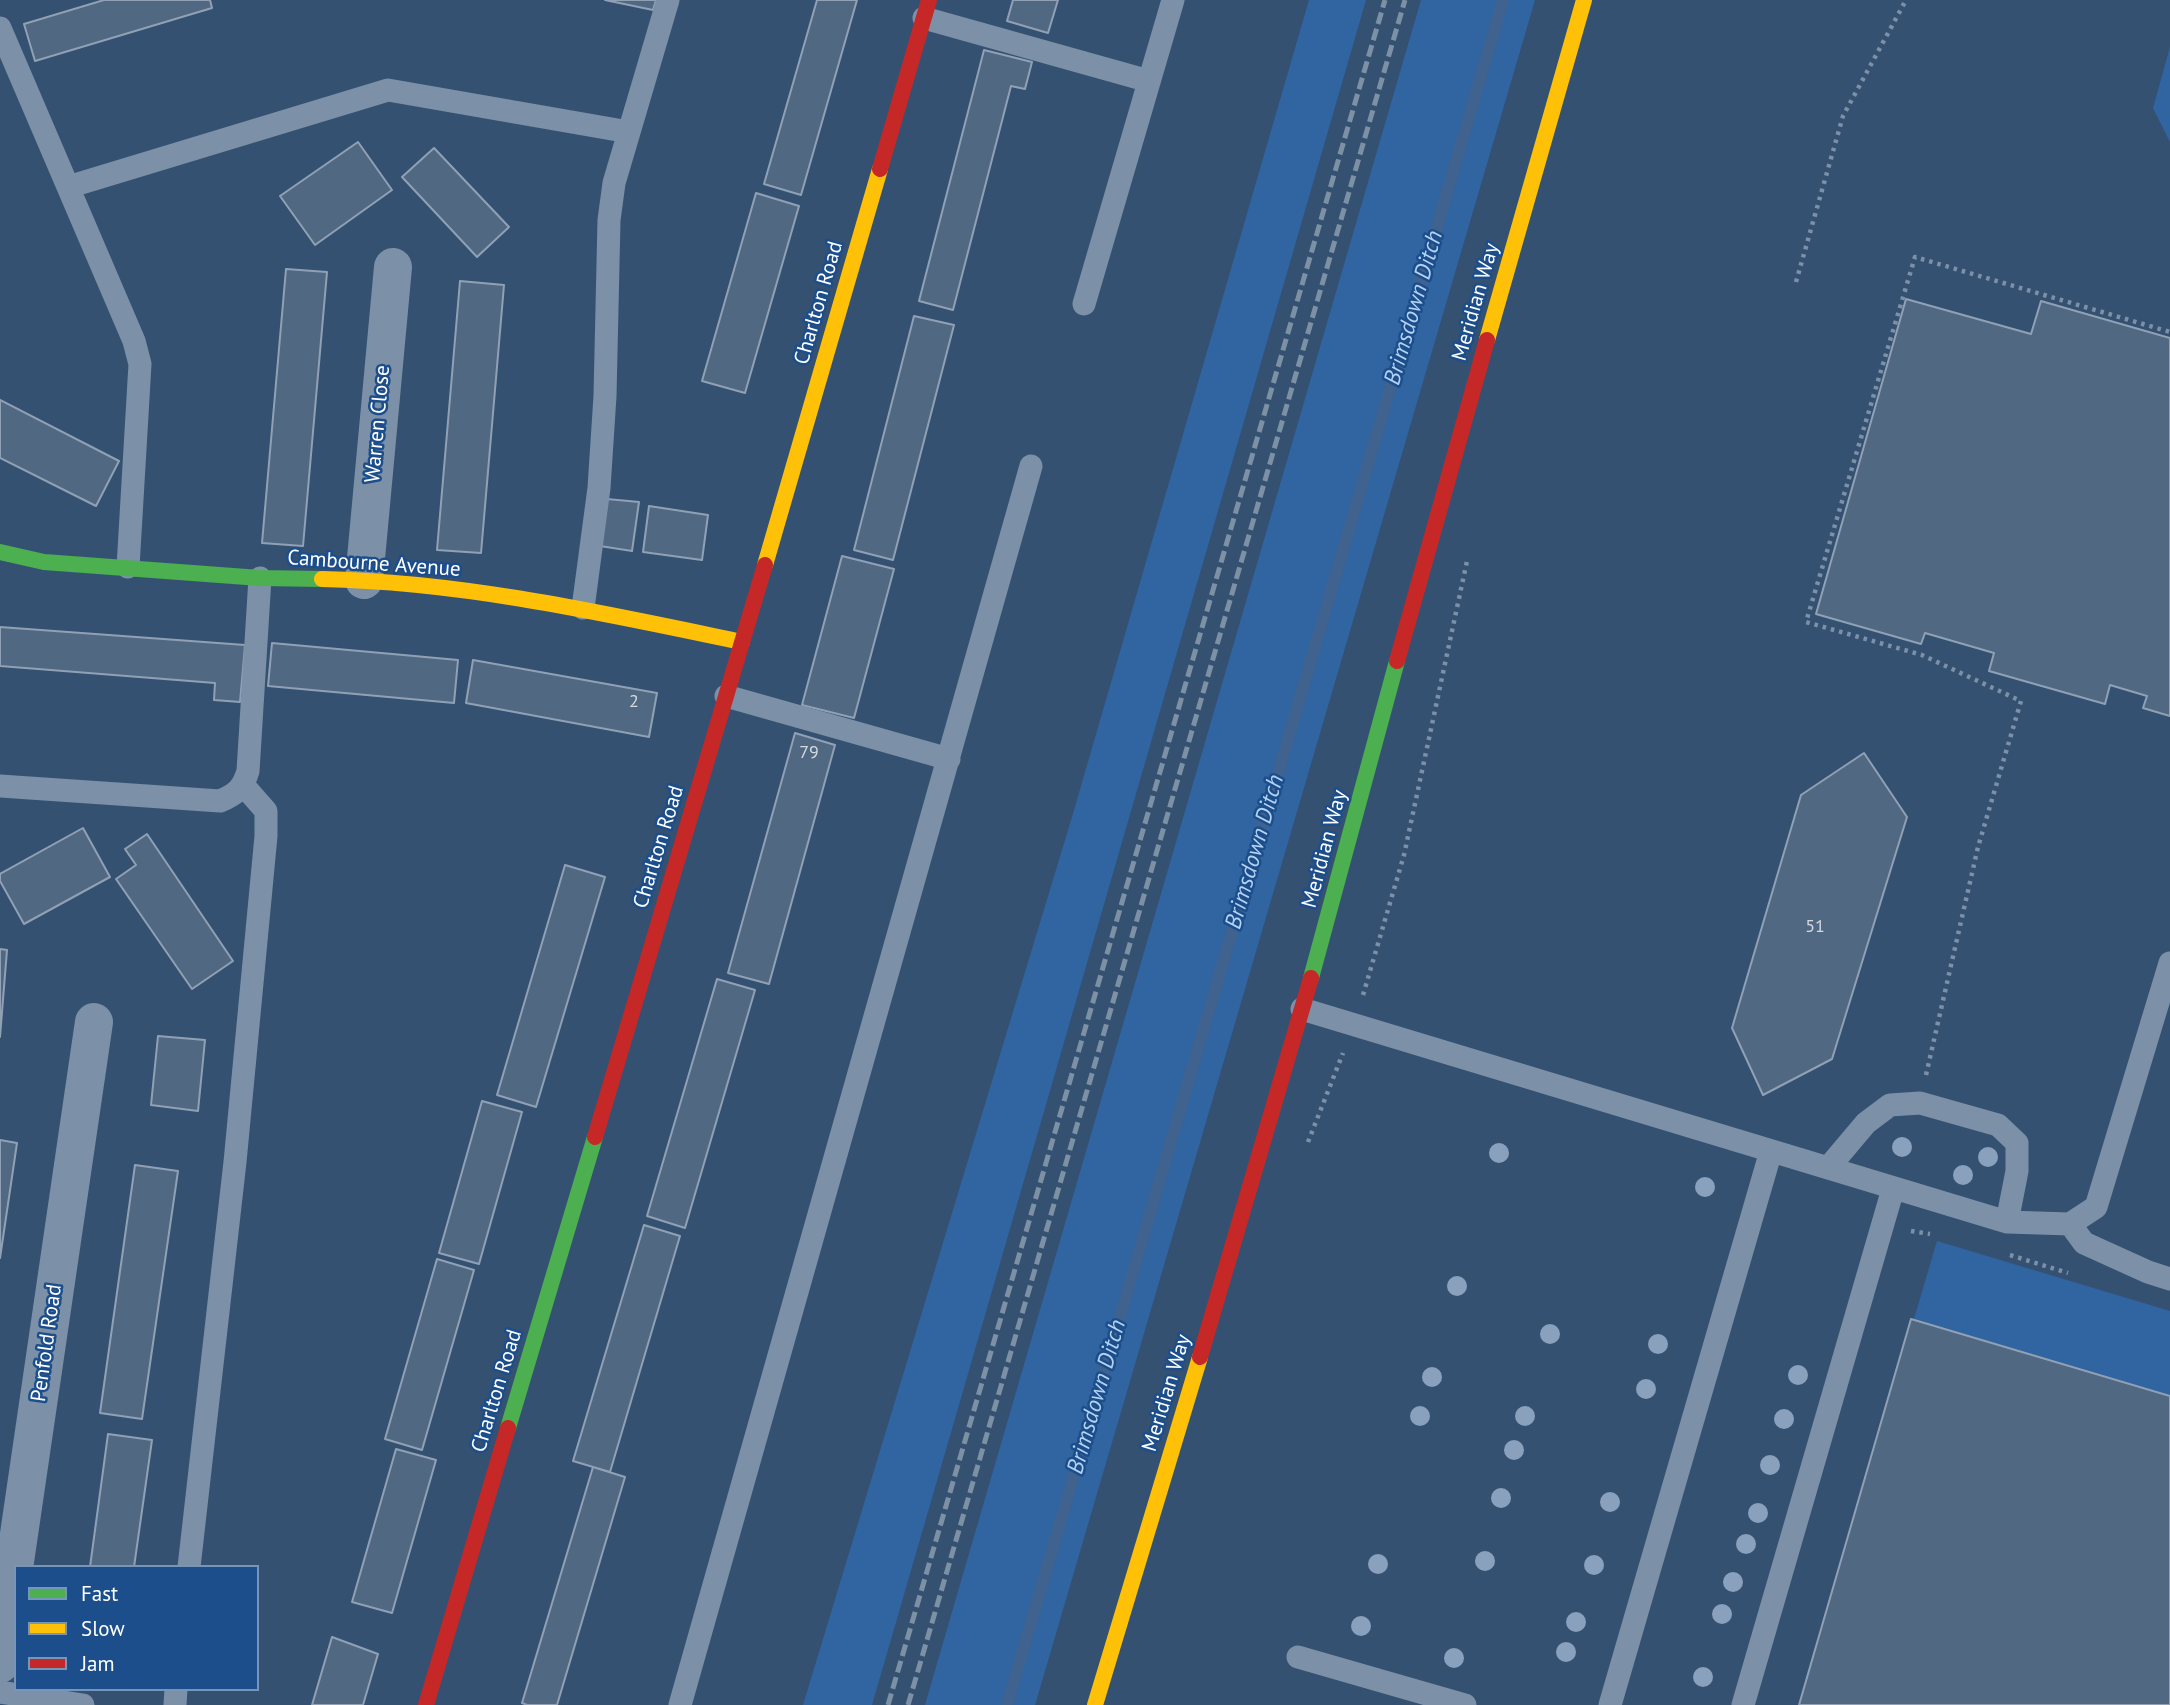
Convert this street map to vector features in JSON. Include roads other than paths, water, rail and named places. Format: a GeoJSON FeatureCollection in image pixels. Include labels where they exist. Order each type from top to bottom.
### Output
{"type":"FeatureCollection","features":[{"type":"Feature","properties":{"kind":"street","name":"Meridian Way"},"geometry":{"type":"LineString","coordinates":[[1094,1705],[1302,1010],[1354,825],[1414,594],[1584,0]]}},
{"type":"Feature","properties":{"kind":"street","name":"Charlton Road"},"geometry":{"type":"LineString","coordinates":[[426,1705],[742,642],[926,9]]}},
{"type":"Feature","properties":{"kind":"street","name":"Warren Close"},"geometry":{"type":"LineString","coordinates":[[364,580],[393,267]]}},
{"type":"Feature","properties":{"kind":"street","name":"Cambourne Avenue"},"geometry":{"type":"LineString","coordinates":[[0,552],[44,562],[260,578],[364,580],[523,597],[583,607],[742,642]]}},
{"type":"Feature","properties":{"kind":"street","name":"Penfold Road"},"geometry":{"type":"LineString","coordinates":[[14,1565],[94,1022]]}},
{"type":"Feature","properties":{"kind":"street","name":"Penfold Road"},"geometry":{"type":"LineString","coordinates":[[0,1664],[14,1568]]}},
{"type":"Feature","properties":{"kind":"lane"},"geometry":{"type":"LineString","coordinates":[[583,607],[598,488],[605,396],[609,220],[614,183],[668,0]]}},
{"type":"Feature","properties":{"kind":"lane"},"geometry":{"type":"LineString","coordinates":[[1084,304],[1173,0]]}},
{"type":"Feature","properties":{"kind":"lane"},"geometry":{"type":"LineString","coordinates":[[926,9],[1149,81]]}},
{"type":"Feature","properties":{"kind":"lane"},"geometry":{"type":"LineString","coordinates":[[0,28],[134,341],[139,364],[128,567]]}},
{"type":"Feature","properties":{"kind":"lane"},"geometry":{"type":"LineString","coordinates":[[68,187],[388,90],[629,132]]}},
{"type":"Feature","properties":{"kind":"lane"},"geometry":{"type":"LineString","coordinates":[[680,1705],[1031,466]]}},
{"type":"Feature","properties":{"kind":"lane"},"geometry":{"type":"LineString","coordinates":[[0,786],[220,802],[235,795],[244,786],[248,771],[260,578]]}},
{"type":"Feature","properties":{"kind":"lane"},"geometry":{"type":"LineString","coordinates":[[726,696],[949,759]]}},
{"type":"Feature","properties":{"kind":"lane"},"geometry":{"type":"LineString","coordinates":[[189,1565],[234,1162],[266,836],[266,811],[244,786]]}},
{"type":"Feature","properties":{"kind":"lane"},"geometry":{"type":"LineString","coordinates":[[1302,1010],[2007,1222],[2070,1224],[2096,1207],[2170,962]]}},
{"type":"Feature","properties":{"kind":"lane"},"geometry":{"type":"LineString","coordinates":[[1828,1168],[1874,1117],[1890,1105],[1920,1103],[1998,1125],[2017,1143],[2017,1171],[2007,1222]]}},
{"type":"Feature","properties":{"kind":"lane"},"geometry":{"type":"LineString","coordinates":[[1610,1705],[1771,1151]]}},
{"type":"Feature","properties":{"kind":"lane"},"geometry":{"type":"LineString","coordinates":[[1743,1705],[1894,1189]]}},
{"type":"Feature","properties":{"kind":"lane"},"geometry":{"type":"LineString","coordinates":[[2070,1224],[2084,1243],[2170,1279]]}},
{"type":"Feature","properties":{"kind":"lane"},"geometry":{"type":"LineString","coordinates":[[1298,1657],[1465,1705]]}},
{"type":"Feature","properties":{"kind":"lane"},"geometry":{"type":"LineString","coordinates":[[0,1692],[83,1705]]}},
{"type":"Feature","properties":{"kind":"waterway","name":"Brimsdown Ditch"},"geometry":{"type":"LineString","coordinates":[[1007,1705],[1503,0]]}},
{"type":"Feature","properties":{"kind":"railway"},"geometry":{"type":"LineString","coordinates":[[888,1705],[1385,0]]}},
{"type":"Feature","properties":{"kind":"railway"},"geometry":{"type":"LineString","coordinates":[[908,1705],[1405,0]]}}]}
